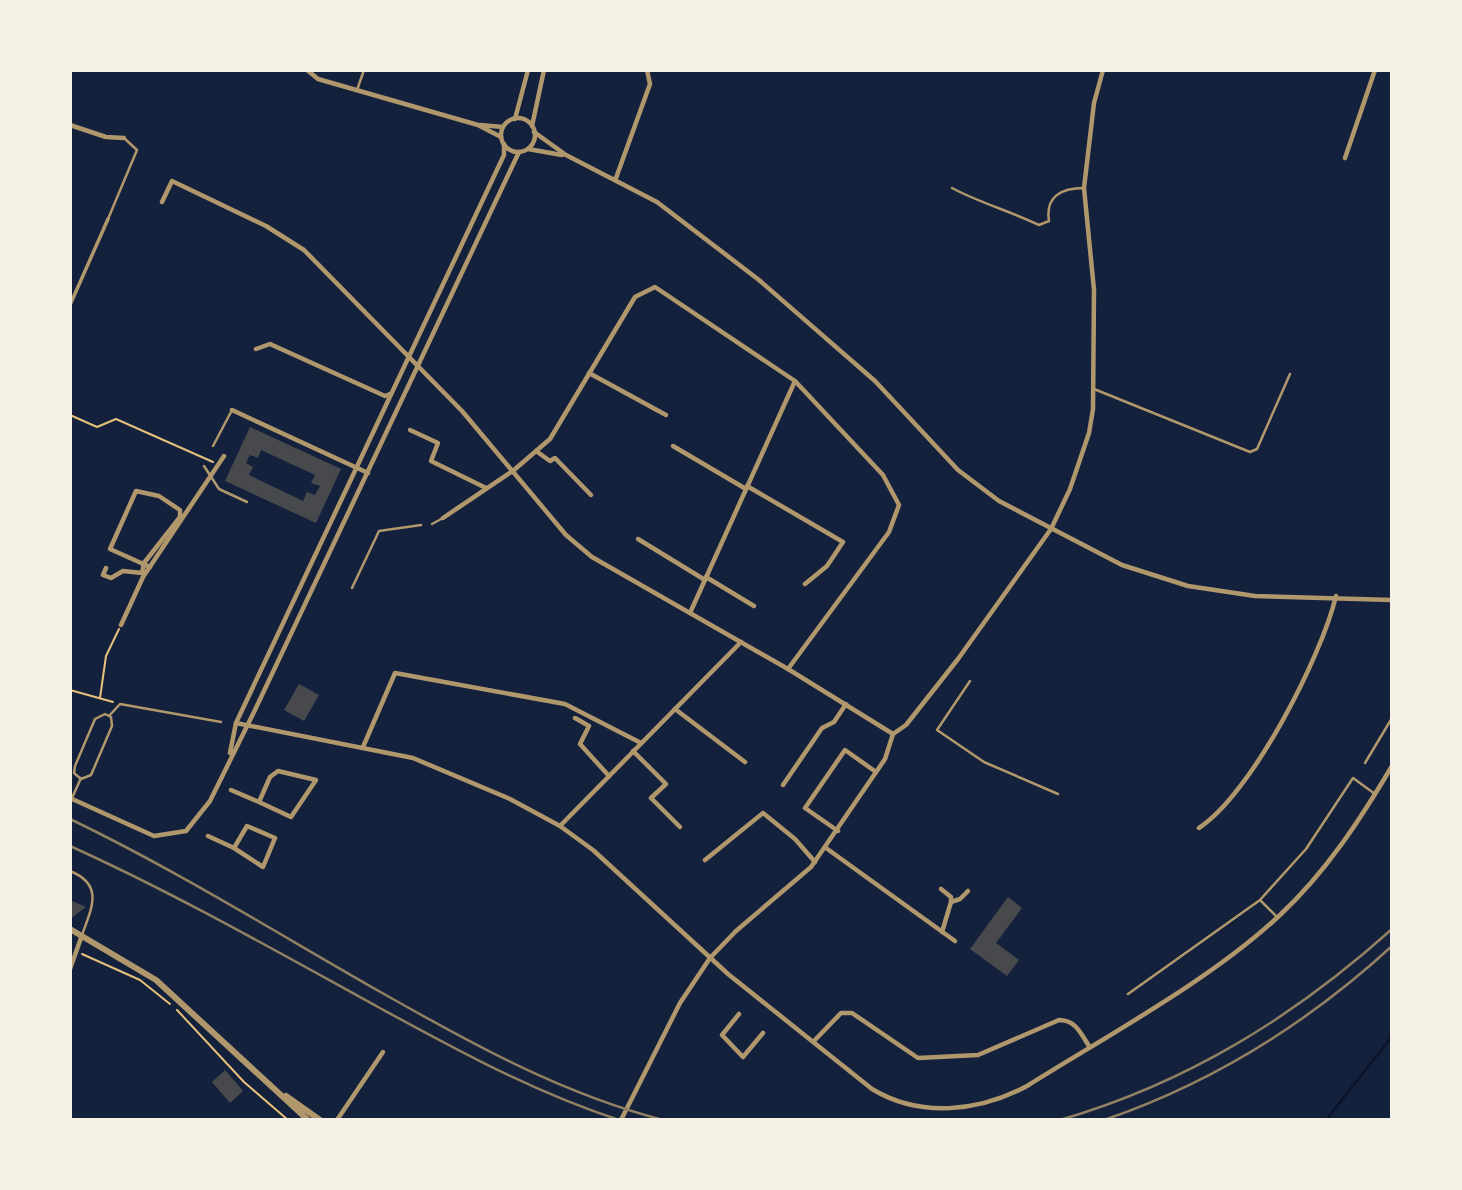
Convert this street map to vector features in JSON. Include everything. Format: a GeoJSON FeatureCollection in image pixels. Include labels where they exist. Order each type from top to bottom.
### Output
{"type":"FeatureCollection","features":[{"type":"Feature","properties":{"kind":"street"},"geometry":{"type":"LineString","coordinates":[[307,70],[318,79],[478,125],[503,127],[515,119],[525,120],[566,156]]}},
{"type":"Feature","properties":{"kind":"street"},"geometry":{"type":"LineString","coordinates":[[515,119],[528,70]]}},
{"type":"Feature","properties":{"kind":"street"},"geometry":{"type":"LineString","coordinates":[[528,149],[533,141],[544,70]]}},
{"type":"Feature","properties":{"kind":"street"},"geometry":{"type":"LineString","coordinates":[[616,178],[650,84],[648,70]]}},
{"type":"Feature","properties":{"kind":"street"},"geometry":{"type":"LineString","coordinates":[[621,1120],[680,1003],[710,958],[815,862],[826,848],[885,759],[893,734],[906,725],[950,669],[1051,529],[1070,489],[1089,433],[1094,389],[1094,290],[1084,188],[1094,103],[1103,70]]}},
{"type":"Feature","properties":{"kind":"street"},"geometry":{"type":"LineString","coordinates":[[1345,158],[1375,70]]}},
{"type":"Feature","properties":{"kind":"street"},"geometry":{"type":"LineString","coordinates":[[70,125],[106,137],[124,138]]}},
{"type":"Feature","properties":{"kind":"street"},"geometry":{"type":"LineString","coordinates":[[478,125],[501,137]]}},
{"type":"Feature","properties":{"kind":"street"},"geometry":{"type":"LineString","coordinates":[[228,761],[236,723],[503,155],[503,127]]}},
{"type":"Feature","properties":{"kind":"street"},"geometry":{"type":"LineString","coordinates":[[503,144],[519,152],[528,149],[566,156],[616,178],[657,202],[760,280],[874,381],[958,470],[999,501],[1051,529],[1122,565],[1188,586],[1255,596],[1336,596],[1392,600]]}},
{"type":"Feature","properties":{"kind":"street"},"geometry":{"type":"LineString","coordinates":[[71,799],[154,836],[168,836],[186,831],[197,821],[210,801],[247,725],[519,152]]}},
{"type":"Feature","properties":{"kind":"street"},"geometry":{"type":"LineString","coordinates":[[162,201],[172,181],[266,226],[300,247],[409,356],[514,470],[566,535],[592,557],[788,669],[893,734]]}},
{"type":"Feature","properties":{"kind":"street"},"geometry":{"type":"LineString","coordinates":[[70,305],[108,219]]}},
{"type":"Feature","properties":{"kind":"street"},"geometry":{"type":"LineString","coordinates":[[443,518],[514,470],[550,439],[635,297],[654,287],[796,381],[883,475],[899,505],[889,532],[788,669]]}},
{"type":"Feature","properties":{"kind":"street"},"geometry":{"type":"LineString","coordinates":[[257,349],[270,344],[385,396],[390,394]]}},
{"type":"Feature","properties":{"kind":"street"},"geometry":{"type":"LineString","coordinates":[[589,373],[666,415]]}},
{"type":"Feature","properties":{"kind":"street"},"geometry":{"type":"LineString","coordinates":[[690,612],[796,381]]}},
{"type":"Feature","properties":{"kind":"street"},"geometry":{"type":"LineString","coordinates":[[232,410],[368,473]]}},
{"type":"Feature","properties":{"kind":"street"},"geometry":{"type":"LineString","coordinates":[[410,430],[438,443],[431,461],[487,488]]}},
{"type":"Feature","properties":{"kind":"street"},"geometry":{"type":"LineString","coordinates":[[673,446],[843,542],[827,566],[805,584]]}},
{"type":"Feature","properties":{"kind":"street"},"geometry":{"type":"LineString","coordinates":[[536,451],[550,461],[555,458],[591,495]]}},
{"type":"Feature","properties":{"kind":"street"},"geometry":{"type":"LineString","coordinates":[[121,625],[150,567],[224,456]]}},
{"type":"Feature","properties":{"kind":"street"},"geometry":{"type":"LineString","coordinates":[[107,568],[103,575],[111,579],[123,571],[142,573],[144,563],[180,517],[180,510],[159,496],[136,491],[110,549],[144,563],[150,567]]}},
{"type":"Feature","properties":{"kind":"street"},"geometry":{"type":"LineString","coordinates":[[638,539],[754,606]]}},
{"type":"Feature","properties":{"kind":"street"},"geometry":{"type":"LineString","coordinates":[[1199,828],[1216,816],[1281,723],[1316,655],[1336,596]]}},
{"type":"Feature","properties":{"kind":"street"},"geometry":{"type":"LineString","coordinates":[[560,826],[741,642]]}},
{"type":"Feature","properties":{"kind":"street"},"geometry":{"type":"LineString","coordinates":[[363,747],[395,673],[565,704],[641,743]]}},
{"type":"Feature","properties":{"kind":"street"},"geometry":{"type":"LineString","coordinates":[[783,785],[822,728],[834,722],[846,705]]}},
{"type":"Feature","properties":{"kind":"street"},"geometry":{"type":"LineString","coordinates":[[675,709],[745,762]]}},
{"type":"Feature","properties":{"kind":"street"},"geometry":{"type":"LineString","coordinates":[[575,718],[589,726],[580,744],[608,776]]}},
{"type":"Feature","properties":{"kind":"street"},"geometry":{"type":"LineString","coordinates":[[236,723],[413,758],[457,774],[560,826],[593,850],[710,958],[872,1089],[893,1100],[921,1107],[961,1109],[1004,1099],[1204,974],[1278,917],[1341,846],[1392,766]]}},
{"type":"Feature","properties":{"kind":"street"},"geometry":{"type":"LineString","coordinates":[[838,831],[805,808],[845,750],[876,772]]}},
{"type":"Feature","properties":{"kind":"street"},"geometry":{"type":"LineString","coordinates":[[633,751],[666,784],[651,798],[680,827]]}},
{"type":"Feature","properties":{"kind":"street"},"geometry":{"type":"LineString","coordinates":[[231,790],[291,817],[316,780],[278,771],[270,777],[259,802]]}},
{"type":"Feature","properties":{"kind":"street"},"geometry":{"type":"LineString","coordinates":[[705,860],[763,813],[795,839],[815,862]]}},
{"type":"Feature","properties":{"kind":"street"},"geometry":{"type":"LineString","coordinates":[[208,836],[263,867],[275,838],[247,826],[233,848]]}},
{"type":"Feature","properties":{"kind":"street"},"geometry":{"type":"LineString","coordinates":[[826,848],[955,941]]}},
{"type":"Feature","properties":{"kind":"street"},"geometry":{"type":"LineString","coordinates":[[941,889],[951,897],[942,932]]}},
{"type":"Feature","properties":{"kind":"street"},"geometry":{"type":"LineString","coordinates":[[951,902],[960,899],[968,891]]}},
{"type":"Feature","properties":{"kind":"street"},"geometry":{"type":"LineString","coordinates":[[70,929],[81,938],[123,958],[156,981],[308,1120]]}},
{"type":"Feature","properties":{"kind":"street"},"geometry":{"type":"LineString","coordinates":[[70,938],[81,938]]}},
{"type":"Feature","properties":{"kind":"street"},"geometry":{"type":"LineString","coordinates":[[70,969],[81,938]]}},
{"type":"Feature","properties":{"kind":"street"},"geometry":{"type":"LineString","coordinates":[[814,1041],[841,1013],[852,1013],[918,1058],[978,1055],[1059,1020],[1068,1020],[1075,1025],[1090,1046]]}},
{"type":"Feature","properties":{"kind":"street"},"geometry":{"type":"LineString","coordinates":[[739,1014],[722,1035],[743,1057],[763,1033]]}},
{"type":"Feature","properties":{"kind":"street"},"geometry":{"type":"LineString","coordinates":[[337,1120],[383,1052]]}},
{"type":"Feature","properties":{"kind":"street"},"geometry":{"type":"LineString","coordinates":[[259,1077],[320,1120]]}},
{"type":"Feature","properties":{"kind":"lane"},"geometry":{"type":"LineString","coordinates":[[357,91],[364,70]]}},
{"type":"Feature","properties":{"kind":"lane"},"geometry":{"type":"LineString","coordinates":[[108,219],[137,150],[124,138]]}},
{"type":"Feature","properties":{"kind":"lane"},"geometry":{"type":"LineString","coordinates":[[952,188],[1039,225],[1049,221],[1048,213],[1053,197],[1064,188],[1084,188]]}},
{"type":"Feature","properties":{"kind":"lane"},"geometry":{"type":"LineString","coordinates":[[1094,389],[1250,452],[1257,449],[1290,374]]}},
{"type":"Feature","properties":{"kind":"lane"},"geometry":{"type":"LineString","coordinates":[[213,446],[232,410]]}},
{"type":"Feature","properties":{"kind":"lane"},"geometry":{"type":"LineString","coordinates":[[204,466],[219,489],[247,502]]}},
{"type":"Feature","properties":{"kind":"lane"},"geometry":{"type":"LineString","coordinates":[[432,524],[443,518]]}},
{"type":"Feature","properties":{"kind":"lane"},"geometry":{"type":"LineString","coordinates":[[352,588],[379,531],[421,525]]}},
{"type":"Feature","properties":{"kind":"lane"},"geometry":{"type":"LineString","coordinates":[[970,681],[937,730],[984,762],[1058,794]]}},
{"type":"Feature","properties":{"kind":"lane"},"geometry":{"type":"LineString","coordinates":[[109,716],[120,704],[221,722]]}},
{"type":"Feature","properties":{"kind":"lane"},"geometry":{"type":"LineString","coordinates":[[80,778],[74,769],[95,719],[101,714],[109,716]]}},
{"type":"Feature","properties":{"kind":"lane"},"geometry":{"type":"LineString","coordinates":[[80,778],[87,778],[92,773],[112,726],[109,716]]}},
{"type":"Feature","properties":{"kind":"lane"},"geometry":{"type":"LineString","coordinates":[[1365,763],[1392,718]]}},
{"type":"Feature","properties":{"kind":"lane"},"geometry":{"type":"LineString","coordinates":[[71,799],[80,778]]}},
{"type":"Feature","properties":{"kind":"lane"},"geometry":{"type":"LineString","coordinates":[[1128,993],[1260,901],[1306,849],[1353,778],[1376,794]]}},
{"type":"Feature","properties":{"kind":"lane"},"geometry":{"type":"LineString","coordinates":[[70,871],[88,884],[94,902],[81,938]]}},
{"type":"Feature","properties":{"kind":"lane"},"geometry":{"type":"LineString","coordinates":[[1260,901],[1278,917]]}},
{"type":"Feature","properties":{"kind":"path"},"geometry":{"type":"LineString","coordinates":[[70,415],[97,427],[116,419],[217,464]]}},
{"type":"Feature","properties":{"kind":"path"},"geometry":{"type":"LineString","coordinates":[[100,698],[106,656],[121,625]]}},
{"type":"Feature","properties":{"kind":"path"},"geometry":{"type":"LineString","coordinates":[[70,690],[120,704]]}},
{"type":"Feature","properties":{"kind":"path"},"geometry":{"type":"LineString","coordinates":[[75,955],[85,954],[140,980],[173,1007],[244,1082],[288,1120]]}},
{"type":"Feature","properties":{"kind":"building"},"geometry":{"type":"Polygon","coordinates":[[[250,427],[341,469],[316,523],[225,481],[250,427]],[[261,450],[258,458],[250,455],[246,463],[253,467],[249,475],[303,501],[307,492],[315,495],[320,486],[311,483],[315,475],[261,450]]]}},
{"type":"Feature","properties":{"kind":"building"},"geometry":{"type":"Polygon","coordinates":[[[299,684],[319,695],[304,721],[284,710],[299,684]]]}},
{"type":"Feature","properties":{"kind":"building"},"geometry":{"type":"Polygon","coordinates":[[[1008,897],[1022,908],[996,943],[1019,960],[1007,976],[970,949],[1008,897]]]}},
{"type":"Feature","properties":{"kind":"building"},"geometry":{"type":"Polygon","coordinates":[[[70,900],[86,907],[70,919],[70,900]]]}},
{"type":"Feature","properties":{"kind":"building"},"geometry":{"type":"Polygon","coordinates":[[[225,1070],[243,1091],[230,1103],[212,1082],[225,1070]]]}},
{"type":"Feature","properties":{"kind":"waterway"},"geometry":{"type":"LineString","coordinates":[[1326,1120],[1390,1039]]}},
{"type":"Feature","properties":{"kind":"railway"},"geometry":{"type":"LineString","coordinates":[[70,819],[189,882],[485,1049],[590,1097],[663,1120]]}},
{"type":"Feature","properties":{"kind":"railway"},"geometry":{"type":"LineString","coordinates":[[70,846],[187,903],[496,1069],[556,1097],[619,1120]]}},
{"type":"Feature","properties":{"kind":"railway"},"geometry":{"type":"LineString","coordinates":[[1060,1120],[1152,1087],[1237,1044],[1317,991],[1392,929]]}},
{"type":"Feature","properties":{"kind":"railway"},"geometry":{"type":"LineString","coordinates":[[1104,1120],[1183,1088],[1257,1048],[1327,1000],[1392,946]]}}]}
